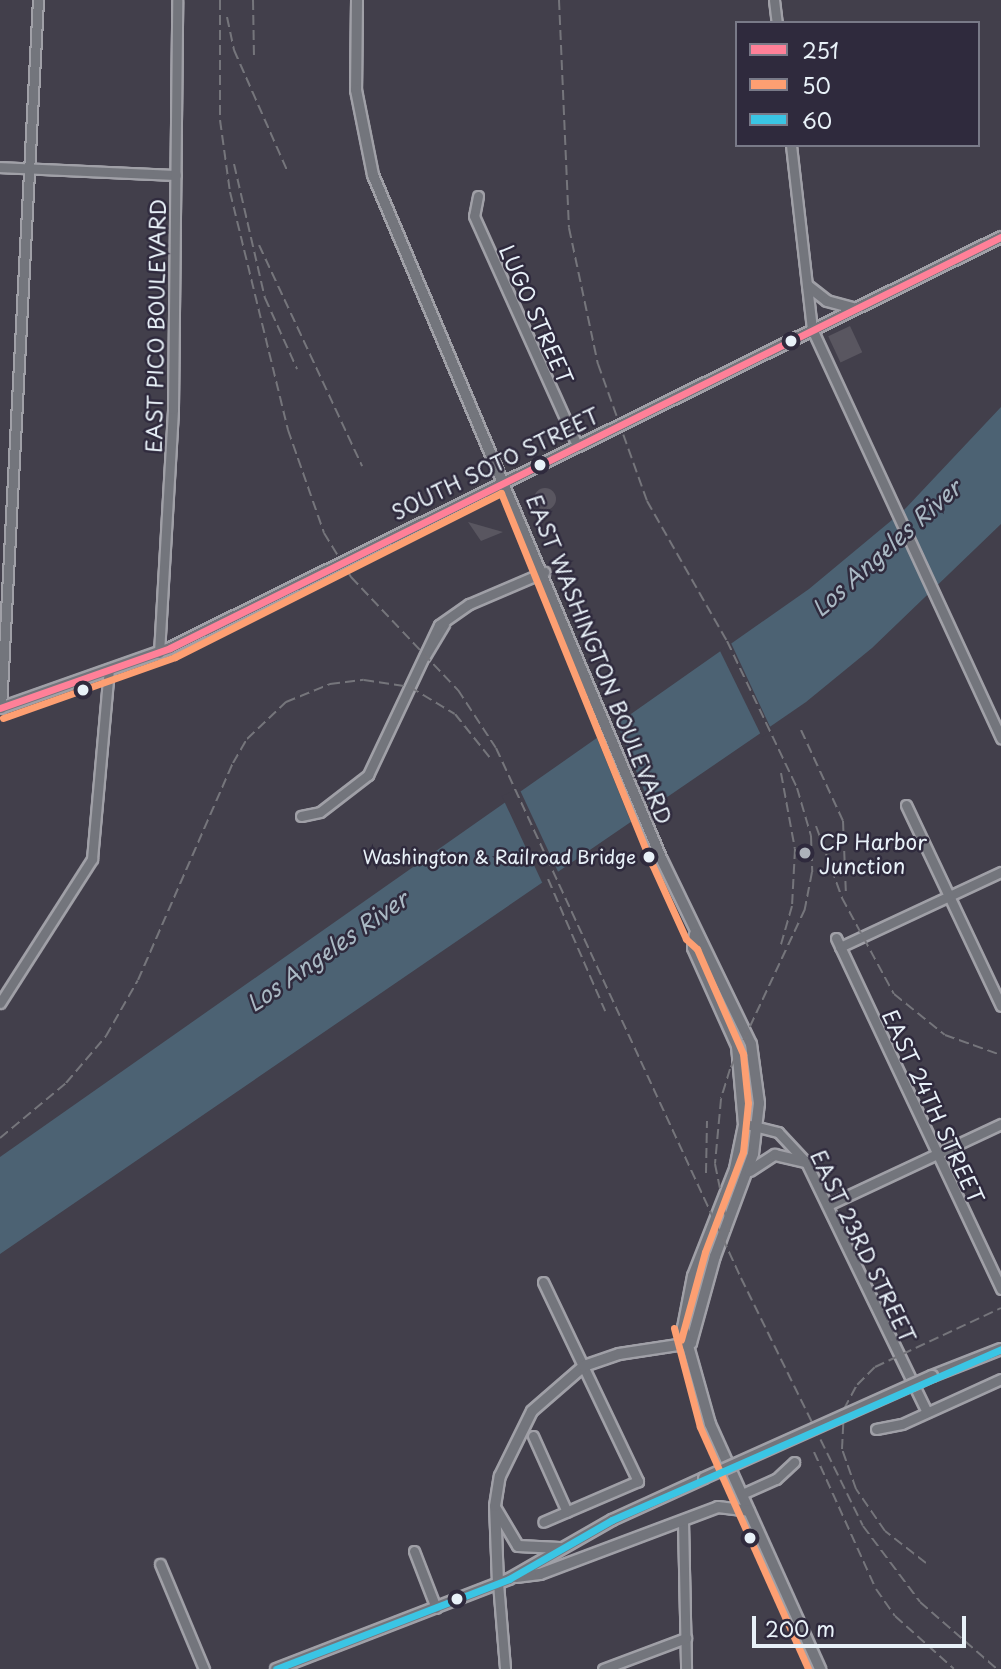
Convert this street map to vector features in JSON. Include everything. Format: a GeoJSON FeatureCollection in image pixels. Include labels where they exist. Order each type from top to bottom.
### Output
{"type":"FeatureCollection","features":[{"type":"Feature","properties":{"kind":"main road","name":"EAST WASHINGTON BOULEVARD"},"geometry":{"type":"LineString","coordinates":[[357,0],[356,90],[371,168],[506,479],[649,830],[695,934],[706,942],[751,1044],[757,1126],[748,1173],[715,1256],[691,1343]]}},
{"type":"Feature","properties":{"kind":"main road","name":"SOUTH SOTO STREET"},"geometry":{"type":"LineString","coordinates":[[0,708],[159,653],[506,479],[1001,237]]}},
{"type":"Feature","properties":{"kind":"main road"},"geometry":{"type":"LineString","coordinates":[[808,286],[827,301],[853,308]]}},
{"type":"Feature","properties":{"kind":"main road","name":"EAST WASHINGTON BOULEVARD"},"geometry":{"type":"LineString","coordinates":[[695,934],[693,948],[737,1046],[744,1125],[735,1169],[686,1303],[683,1328],[691,1343],[700,1395],[741,1494],[820,1669]]}},
{"type":"Feature","properties":{"kind":"main road"},"geometry":{"type":"LineString","coordinates":[[748,1173],[773,1156],[806,1162]]}},
{"type":"Feature","properties":{"kind":"main road"},"geometry":{"type":"LineString","coordinates":[[498,1583],[495,1506],[506,1460],[523,1423],[550,1391],[584,1366],[619,1354],[691,1343]]}},
{"type":"Feature","properties":{"kind":"main road"},"geometry":{"type":"LineString","coordinates":[[276,1669],[298,1665],[513,1577],[562,1548],[704,1478],[932,1376],[1001,1349]]}},
{"type":"Feature","properties":{"kind":"main road"},"geometry":{"type":"LineString","coordinates":[[495,1506],[518,1546],[562,1548]]}},
{"type":"Feature","properties":{"kind":"main road"},"geometry":{"type":"LineString","coordinates":[[513,1577],[540,1574],[725,1506],[749,1511]]}},
{"type":"Feature","properties":{"kind":"street"},"geometry":{"type":"LineString","coordinates":[[0,708],[38,0]]}},
{"type":"Feature","properties":{"kind":"street","name":"EAST PICO BOULEVARD"},"geometry":{"type":"LineString","coordinates":[[159,653],[173,409],[177,0]]}},
{"type":"Feature","properties":{"kind":"street"},"geometry":{"type":"LineString","coordinates":[[774,0],[777,21]]}},
{"type":"Feature","properties":{"kind":"street"},"geometry":{"type":"LineString","coordinates":[[791,147],[812,329],[934,599],[1001,738]]}},
{"type":"Feature","properties":{"kind":"street"},"geometry":{"type":"LineString","coordinates":[[0,167],[176,175]]}},
{"type":"Feature","properties":{"kind":"street","name":"LUGO STREET"},"geometry":{"type":"LineString","coordinates":[[478,196],[474,216],[577,444]]}},
{"type":"Feature","properties":{"kind":"street"},"geometry":{"type":"LineString","coordinates":[[300,816],[320,813],[368,775],[425,656],[444,624],[469,604],[544,572]]}},
{"type":"Feature","properties":{"kind":"street"},"geometry":{"type":"LineString","coordinates":[[0,1003],[92,859],[109,670]]}},
{"type":"Feature","properties":{"kind":"street"},"geometry":{"type":"LineString","coordinates":[[906,805],[1001,1006]]}},
{"type":"Feature","properties":{"kind":"street"},"geometry":{"type":"LineString","coordinates":[[949,896],[1001,872]]}},
{"type":"Feature","properties":{"kind":"street","name":"EAST 24TH STREET"},"geometry":{"type":"LineString","coordinates":[[949,896],[838,943],[1001,1289]]}},
{"type":"Feature","properties":{"kind":"street","name":"EAST 23RD STREET"},"geometry":{"type":"LineString","coordinates":[[744,1125],[778,1132],[806,1162],[927,1412]]}},
{"type":"Feature","properties":{"kind":"street"},"geometry":{"type":"LineString","coordinates":[[828,1205],[1001,1125]]}},
{"type":"Feature","properties":{"kind":"street"},"geometry":{"type":"LineString","coordinates":[[543,1282],[636,1474],[637,1483],[543,1522]]}},
{"type":"Feature","properties":{"kind":"street"},"geometry":{"type":"LineString","coordinates":[[876,1429],[927,1412],[1001,1378]]}},
{"type":"Feature","properties":{"kind":"street"},"geometry":{"type":"LineString","coordinates":[[533,1436],[567,1512]]}},
{"type":"Feature","properties":{"kind":"street"},"geometry":{"type":"LineString","coordinates":[[741,1494],[776,1479],[794,1462]]}},
{"type":"Feature","properties":{"kind":"street"},"geometry":{"type":"LineString","coordinates":[[683,1521],[687,1669]]}},
{"type":"Feature","properties":{"kind":"street"},"geometry":{"type":"LineString","coordinates":[[414,1552],[436,1608]]}},
{"type":"Feature","properties":{"kind":"street"},"geometry":{"type":"LineString","coordinates":[[160,1564],[204,1669]]}},
{"type":"Feature","properties":{"kind":"street"},"geometry":{"type":"LineString","coordinates":[[498,1583],[505,1669]]}},
{"type":"Feature","properties":{"kind":"street"},"geometry":{"type":"LineString","coordinates":[[603,1669],[686,1637]]}},
{"type":"Feature","properties":{"kind":"water","name":"Los Angeles River"},"geometry":{"type":"Polygon","coordinates":[[[1001,407],[1001,524],[872,648],[806,702],[0,1254],[0,1157],[809,589],[904,510],[1001,407]]]}},
{"type":"Feature","properties":{"kind":"pier"},"geometry":{"type":"Polygon","coordinates":[[[731,643],[772,731],[762,737],[720,651],[731,643]]]}},
{"type":"Feature","properties":{"kind":"pier"},"geometry":{"type":"Polygon","coordinates":[[[616,721],[653,812],[630,821],[594,730],[616,721]]]}},
{"type":"Feature","properties":{"kind":"pier"},"geometry":{"type":"Polygon","coordinates":[[[519,788],[560,875],[542,883],[502,796],[519,788]]]}},
{"type":"Feature","properties":{"kind":"building"},"geometry":{"type":"Polygon","coordinates":[[[850,326],[862,352],[841,362],[828,336],[850,326]]]}},
{"type":"Feature","properties":{"kind":"building"},"geometry":{"type":"Polygon","coordinates":[[[545,488],[553,491],[556,499],[553,507],[545,510],[537,507],[534,499],[537,491],[545,488]]]}},
{"type":"Feature","properties":{"kind":"building"},"geometry":{"type":"Polygon","coordinates":[[[468,522],[503,532],[481,541],[468,522]]]}},
{"type":"Feature","properties":{"kind":"railway"},"geometry":{"type":"LineString","coordinates":[[220,0],[220,120],[230,192],[288,430],[324,533],[351,577],[458,690],[496,748],[741,1278],[863,1526],[920,1602],[997,1669]]}},
{"type":"Feature","properties":{"kind":"railway"},"geometry":{"type":"LineString","coordinates":[[253,0],[254,59]]}},
{"type":"Feature","properties":{"kind":"railway"},"geometry":{"type":"LineString","coordinates":[[559,0],[569,228],[598,364],[647,501],[727,641],[797,788],[811,836],[812,872],[805,909],[730,1069],[721,1099],[715,1164],[729,1233]]}},
{"type":"Feature","properties":{"kind":"railway"},"geometry":{"type":"LineString","coordinates":[[227,17],[234,50],[287,170]]}},
{"type":"Feature","properties":{"kind":"railway"},"geometry":{"type":"LineString","coordinates":[[234,164],[265,298],[297,369]]}},
{"type":"Feature","properties":{"kind":"railway"},"geometry":{"type":"LineString","coordinates":[[259,245],[362,466]]}},
{"type":"Feature","properties":{"kind":"railway"},"geometry":{"type":"LineString","coordinates":[[0,1138],[66,1083],[106,1036],[138,980],[233,763],[247,739],[286,702],[330,684],[364,680],[410,687],[455,714],[491,759]]}},
{"type":"Feature","properties":{"kind":"railway"},"geometry":{"type":"LineString","coordinates":[[801,730],[843,821],[846,895]]}},
{"type":"Feature","properties":{"kind":"railway"},"geometry":{"type":"LineString","coordinates":[[781,773],[795,849],[792,906],[781,944]]}},
{"type":"Feature","properties":{"kind":"railway"},"geometry":{"type":"LineString","coordinates":[[816,826],[842,898],[894,994],[945,1035],[1001,1055]]}},
{"type":"Feature","properties":{"kind":"railway"},"geometry":{"type":"LineString","coordinates":[[548,879],[605,1011]]}},
{"type":"Feature","properties":{"kind":"railway"},"geometry":{"type":"LineString","coordinates":[[706,1173],[707,1121]]}},
{"type":"Feature","properties":{"kind":"railway"},"geometry":{"type":"LineString","coordinates":[[926,1563],[885,1531],[856,1489],[842,1449],[844,1409],[857,1385],[875,1367],[1001,1308]]}},
{"type":"Feature","properties":{"kind":"railway"},"geometry":{"type":"LineString","coordinates":[[814,1452],[876,1589],[895,1616],[954,1669]]}},
{"type":"Feature","properties":{"kind":"transit line","name":"251"},"geometry":{"type":"LineString","coordinates":[[0,708],[170,648],[1001,237]]}},
{"type":"Feature","properties":{"kind":"transit line","name":"50"},"geometry":{"type":"LineString","coordinates":[[3,718],[175,657],[501,493],[652,864],[686,939],[697,949],[743,1054],[748,1103],[743,1152],[705,1252],[681,1340]]}},
{"type":"Feature","properties":{"kind":"transit line","name":"50"},"geometry":{"type":"LineString","coordinates":[[674,1328],[700,1427],[808,1669]]}},
{"type":"Feature","properties":{"kind":"transit line","name":"60"},"geometry":{"type":"LineString","coordinates":[[276,1669],[509,1579],[612,1520],[1001,1349]]}},
{"type":"Feature","properties":{"kind":"place","name":"CP Harbor Junction"},"geometry":{"type":"Point","coordinates":[805,853]}},
{"type":"Feature","properties":{"kind":"place","name":"Washington & Railroad Bridge"},"geometry":{"type":"Point","coordinates":[649,857]}}]}
